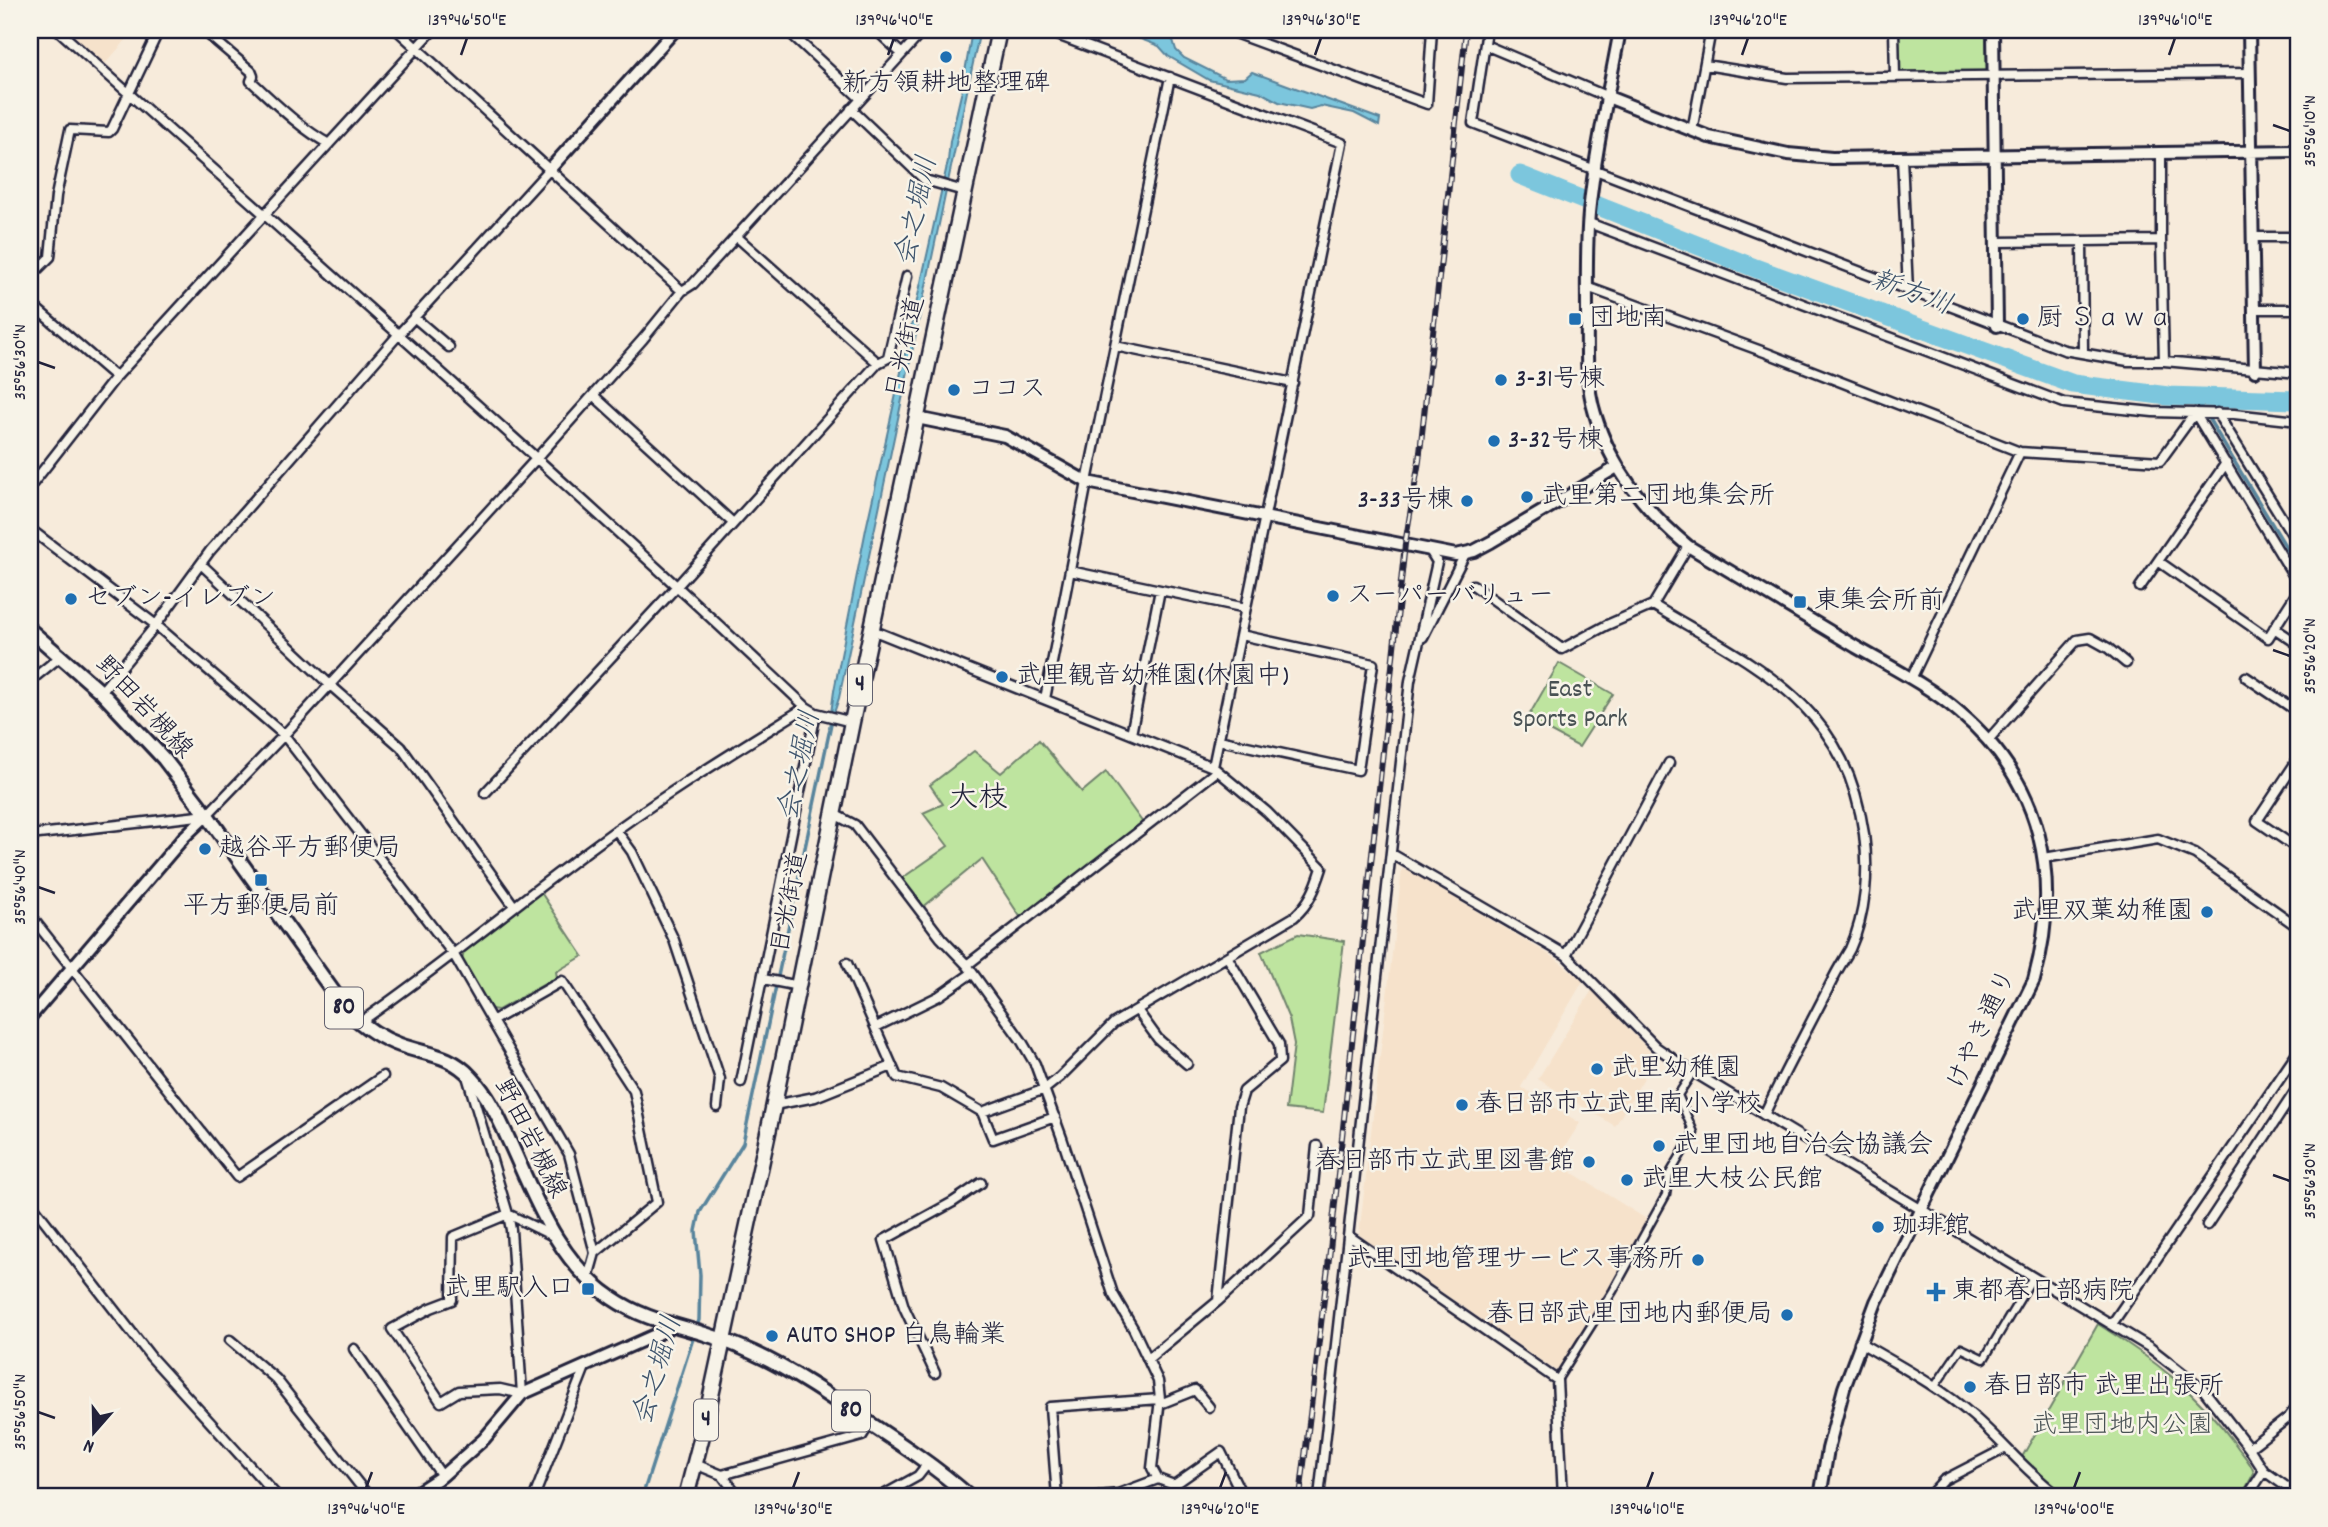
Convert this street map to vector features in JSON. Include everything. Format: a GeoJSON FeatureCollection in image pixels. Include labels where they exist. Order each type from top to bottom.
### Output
{"type":"FeatureCollection","features":[{"type":"Feature","properties":{"kind":"highway","name":"日光街道"},"geometry":{"type":"LineString","coordinates":[[686,1497],[774,1105],[792,985],[834,814],[846,721],[872,630],[999,30]]}},
{"type":"Feature","properties":{"kind":"main road","name":"野田岩槻線"},"geometry":{"type":"LineString","coordinates":[[30,630],[101,692],[164,760],[207,815],[339,1002],[359,1023],[400,1045],[435,1054],[466,1073],[482,1090],[495,1111],[547,1224],[588,1278],[610,1297],[627,1307],[671,1325],[723,1341],[791,1373],[929,1462],[970,1497]]}},
{"type":"Feature","properties":{"kind":"street"},"geometry":{"type":"LineString","coordinates":[[58,30],[537,458],[806,707],[818,714],[846,721]]}},
{"type":"Feature","properties":{"kind":"street"},"geometry":{"type":"LineString","coordinates":[[31,274],[50,257],[56,196],[70,130],[109,132],[159,30]]}},
{"type":"Feature","properties":{"kind":"street"},"geometry":{"type":"LineString","coordinates":[[203,30],[251,71],[251,81],[329,144]]}},
{"type":"Feature","properties":{"kind":"street"},"geometry":{"type":"LineString","coordinates":[[397,30],[682,291]]}},
{"type":"Feature","properties":{"kind":"street"},"geometry":{"type":"LineString","coordinates":[[30,487],[116,377],[433,30]]}},
{"type":"Feature","properties":{"kind":"street"},"geometry":{"type":"LineString","coordinates":[[101,692],[201,564],[399,334],[675,30]]}},
{"type":"Feature","properties":{"kind":"street"},"geometry":{"type":"LineString","coordinates":[[787,30],[860,98]]}},
{"type":"Feature","properties":{"kind":"street"},"geometry":{"type":"LineString","coordinates":[[876,30],[902,54]]}},
{"type":"Feature","properties":{"kind":"street"},"geometry":{"type":"LineString","coordinates":[[30,1017],[184,837],[284,735],[537,458],[682,291],[692,284],[924,30]]}},
{"type":"Feature","properties":{"kind":"street"},"geometry":{"type":"LineString","coordinates":[[967,965],[1215,769],[1342,143],[1044,30]]}},
{"type":"Feature","properties":{"kind":"street"},"geometry":{"type":"LineString","coordinates":[[1226,30],[1252,34],[1427,104],[1432,30]]}},
{"type":"Feature","properties":{"kind":"street"},"geometry":{"type":"LineString","coordinates":[[1487,30],[1473,123],[2064,350],[2128,361],[2164,361],[2298,373]]}},
{"type":"Feature","properties":{"kind":"street","name":"けやき通り"},"geometry":{"type":"LineString","coordinates":[[1620,30],[1592,184],[1587,287],[1589,384],[1594,414],[1617,467],[1638,498],[1662,525],[1688,546],[1910,679],[1958,711],[1989,739],[2000,751],[2027,800],[2044,858],[2047,889],[2045,929],[2034,980],[1935,1178],[1923,1210],[1876,1302],[1859,1342],[1834,1424],[1820,1497]]}},
{"type":"Feature","properties":{"kind":"street"},"geometry":{"type":"LineString","coordinates":[[1692,131],[1711,30]]}},
{"type":"Feature","properties":{"kind":"street"},"geometry":{"type":"LineString","coordinates":[[1894,30],[1895,77]]}},
{"type":"Feature","properties":{"kind":"street"},"geometry":{"type":"LineString","coordinates":[[1993,30],[1997,326]]}},
{"type":"Feature","properties":{"kind":"street"},"geometry":{"type":"LineString","coordinates":[[2249,30],[2255,371]]}},
{"type":"Feature","properties":{"kind":"street"},"geometry":{"type":"LineString","coordinates":[[1485,45],[1692,131],[1788,154],[1832,158],[2298,151]]}},
{"type":"Feature","properties":{"kind":"street"},"geometry":{"type":"LineString","coordinates":[[1705,65],[1787,78],[2249,73]]}},
{"type":"Feature","properties":{"kind":"street"},"geometry":{"type":"LineString","coordinates":[[1045,699],[1170,77]]}},
{"type":"Feature","properties":{"kind":"street"},"geometry":{"type":"LineString","coordinates":[[851,109],[925,180],[964,191]]}},
{"type":"Feature","properties":{"kind":"street"},"geometry":{"type":"LineString","coordinates":[[2161,153],[2164,361]]}},
{"type":"Feature","properties":{"kind":"street"},"geometry":{"type":"LineString","coordinates":[[1902,157],[1908,291]]}},
{"type":"Feature","properties":{"kind":"street"},"geometry":{"type":"LineString","coordinates":[[1589,218],[2064,402],[2153,412],[2217,413],[2298,421]]}},
{"type":"Feature","properties":{"kind":"street"},"geometry":{"type":"LineString","coordinates":[[736,236],[878,363]]}},
{"type":"Feature","properties":{"kind":"street"},"geometry":{"type":"LineString","coordinates":[[2252,237],[2298,237]]}},
{"type":"Feature","properties":{"kind":"street"},"geometry":{"type":"LineString","coordinates":[[1995,242],[2161,240]]}},
{"type":"Feature","properties":{"kind":"street"},"geometry":{"type":"LineString","coordinates":[[2082,241],[2084,353]]}},
{"type":"Feature","properties":{"kind":"street"},"geometry":{"type":"LineString","coordinates":[[485,793],[678,586],[878,363],[888,358],[907,276]]}},
{"type":"Feature","properties":{"kind":"street"},"geometry":{"type":"LineString","coordinates":[[1587,287],[1767,353],[2020,452],[2160,461],[2195,413]]}},
{"type":"Feature","properties":{"kind":"street"},"geometry":{"type":"LineString","coordinates":[[30,303],[116,377]]}},
{"type":"Feature","properties":{"kind":"street"},"geometry":{"type":"LineString","coordinates":[[2253,309],[2298,309]]}},
{"type":"Feature","properties":{"kind":"street"},"geometry":{"type":"LineString","coordinates":[[415,318],[449,347]]}},
{"type":"Feature","properties":{"kind":"street"},"geometry":{"type":"LineString","coordinates":[[1115,346],[1293,383]]}},
{"type":"Feature","properties":{"kind":"street"},"geometry":{"type":"LineString","coordinates":[[593,395],[733,523]]}},
{"type":"Feature","properties":{"kind":"street"},"geometry":{"type":"LineString","coordinates":[[2195,413],[2298,583]]}},
{"type":"Feature","properties":{"kind":"street"},"geometry":{"type":"LineString","coordinates":[[2217,413],[2298,544]]}},
{"type":"Feature","properties":{"kind":"street"},"geometry":{"type":"LineString","coordinates":[[917,418],[1005,436],[1087,482],[1456,555],[1465,554],[1492,542],[1617,467]]}},
{"type":"Feature","properties":{"kind":"street"},"geometry":{"type":"LineString","coordinates":[[1910,679],[2020,452]]}},
{"type":"Feature","properties":{"kind":"street"},"geometry":{"type":"LineString","coordinates":[[2140,587],[2226,463]]}},
{"type":"Feature","properties":{"kind":"street"},"geometry":{"type":"LineString","coordinates":[[30,529],[156,625],[284,735],[454,955],[569,1154],[595,1253],[588,1278]]}},
{"type":"Feature","properties":{"kind":"street"},"geometry":{"type":"LineString","coordinates":[[1473,585],[1562,649],[1607,625],[1654,605],[1688,546]]}},
{"type":"Feature","properties":{"kind":"street"},"geometry":{"type":"LineString","coordinates":[[1319,1497],[1410,681],[1437,562],[1429,549]]}},
{"type":"Feature","properties":{"kind":"street"},"geometry":{"type":"LineString","coordinates":[[1415,652],[1465,554]]}},
{"type":"Feature","properties":{"kind":"street"},"geometry":{"type":"LineString","coordinates":[[2158,561],[2268,638],[2298,591]]}},
{"type":"Feature","properties":{"kind":"street"},"geometry":{"type":"LineString","coordinates":[[201,564],[329,684],[401,747],[514,906]]}},
{"type":"Feature","properties":{"kind":"street"},"geometry":{"type":"LineString","coordinates":[[1070,570],[1246,608]]}},
{"type":"Feature","properties":{"kind":"street"},"geometry":{"type":"LineString","coordinates":[[1131,734],[1160,590]]}},
{"type":"Feature","properties":{"kind":"street"},"geometry":{"type":"LineString","coordinates":[[1654,605],[1760,669],[1793,694],[1822,725],[1840,756],[1860,807],[1868,862],[1862,908],[1851,946],[1788,1063],[1764,1115]]}},
{"type":"Feature","properties":{"kind":"street"},"geometry":{"type":"LineString","coordinates":[[2274,628],[2298,644]]}},
{"type":"Feature","properties":{"kind":"street"},"geometry":{"type":"LineString","coordinates":[[872,630],[1215,769],[1267,812],[1322,868],[1315,891],[1305,907],[1294,916],[1228,958],[1114,1023],[1045,1089],[982,1111]]}},
{"type":"Feature","properties":{"kind":"street"},"geometry":{"type":"LineString","coordinates":[[1219,740],[1359,770],[1373,664],[1241,635]]}},
{"type":"Feature","properties":{"kind":"street"},"geometry":{"type":"LineString","coordinates":[[1989,739],[2077,640],[2090,638],[2126,663]]}},
{"type":"Feature","properties":{"kind":"street"},"geometry":{"type":"LineString","coordinates":[[30,681],[61,656]]}},
{"type":"Feature","properties":{"kind":"street"},"geometry":{"type":"LineString","coordinates":[[2246,677],[2298,712]]}},
{"type":"Feature","properties":{"kind":"street"},"geometry":{"type":"LineString","coordinates":[[359,1023],[454,955],[514,906],[617,830],[806,707]]}},
{"type":"Feature","properties":{"kind":"street"},"geometry":{"type":"LineString","coordinates":[[741,1082],[765,979],[818,714]]}},
{"type":"Feature","properties":{"kind":"street"},"geometry":{"type":"LineString","coordinates":[[2298,759],[2257,821],[2298,849]]}},
{"type":"Feature","properties":{"kind":"street"},"geometry":{"type":"LineString","coordinates":[[1566,955],[1669,763]]}},
{"type":"Feature","properties":{"kind":"street"},"geometry":{"type":"LineString","coordinates":[[834,814],[855,825],[941,938],[967,965],[1021,1040],[1035,1065],[1055,1117],[1112,1294],[1135,1330],[1158,1381],[1160,1401],[1152,1468],[1158,1479],[1174,1485],[1185,1497]]}},
{"type":"Feature","properties":{"kind":"street"},"geometry":{"type":"LineString","coordinates":[[30,835],[207,815]]}},
{"type":"Feature","properties":{"kind":"street"},"geometry":{"type":"LineString","coordinates":[[617,830],[632,852],[650,892],[659,904],[674,940],[720,1079],[717,1107]]}},
{"type":"Feature","properties":{"kind":"street"},"geometry":{"type":"LineString","coordinates":[[2044,858],[2158,839],[2195,854],[2298,927]]}},
{"type":"Feature","properties":{"kind":"street"},"geometry":{"type":"LineString","coordinates":[[1392,853],[1566,955],[1656,1047],[1693,1072],[2149,1348],[2203,1389],[2249,1448],[2263,1471],[2298,1495]]}},
{"type":"Feature","properties":{"kind":"street"},"geometry":{"type":"LineString","coordinates":[[30,915],[237,1177],[383,1076]]}},
{"type":"Feature","properties":{"kind":"street"},"geometry":{"type":"LineString","coordinates":[[1218,1301],[1239,1107],[1244,1091],[1280,1061],[1279,1044],[1228,958]]}},
{"type":"Feature","properties":{"kind":"street"},"geometry":{"type":"LineString","coordinates":[[847,963],[897,1077],[940,1088],[982,1111],[993,1139],[1055,1117]]}},
{"type":"Feature","properties":{"kind":"street"},"geometry":{"type":"LineString","coordinates":[[876,1027],[939,996],[972,973]]}},
{"type":"Feature","properties":{"kind":"street"},"geometry":{"type":"LineString","coordinates":[[765,979],[792,985]]}},
{"type":"Feature","properties":{"kind":"street"},"geometry":{"type":"LineString","coordinates":[[492,1021],[562,981],[634,1091],[657,1202],[595,1253]]}},
{"type":"Feature","properties":{"kind":"street"},"geometry":{"type":"LineString","coordinates":[[1137,1010],[1158,1039],[1187,1064]]}},
{"type":"Feature","properties":{"kind":"street"},"geometry":{"type":"LineString","coordinates":[[2112,1324],[2298,1052]]}},
{"type":"Feature","properties":{"kind":"street"},"geometry":{"type":"LineString","coordinates":[[774,1105],[815,1097],[892,1066]]}},
{"type":"Feature","properties":{"kind":"street"},"geometry":{"type":"LineString","coordinates":[[1563,1497],[1557,1380],[1613,1291],[1666,1195],[1669,1175],[1693,1133],[1678,1095],[1693,1072]]}},
{"type":"Feature","properties":{"kind":"street"},"geometry":{"type":"LineString","coordinates":[[466,1073],[512,1230],[522,1394]]}},
{"type":"Feature","properties":{"kind":"street"},"geometry":{"type":"LineString","coordinates":[[2207,1225],[2298,1087]]}},
{"type":"Feature","properties":{"kind":"street"},"geometry":{"type":"LineString","coordinates":[[1148,1359],[1218,1301],[1310,1216],[1317,1146]]}},
{"type":"Feature","properties":{"kind":"street"},"geometry":{"type":"LineString","coordinates":[[935,1373],[904,1307],[884,1240],[953,1202],[981,1183]]}},
{"type":"Feature","properties":{"kind":"street"},"geometry":{"type":"LineString","coordinates":[[30,1202],[151,1357],[278,1497]]}},
{"type":"Feature","properties":{"kind":"street"},"geometry":{"type":"LineString","coordinates":[[522,1394],[500,1389],[459,1391],[441,1402],[392,1329],[430,1308],[452,1300],[453,1237],[508,1214],[556,1238]]}},
{"type":"Feature","properties":{"kind":"street"},"geometry":{"type":"LineString","coordinates":[[1349,1236],[1557,1380]]}},
{"type":"Feature","properties":{"kind":"street"},"geometry":{"type":"LineString","coordinates":[[1935,1386],[1961,1348],[1984,1359],[2033,1277]]}},
{"type":"Feature","properties":{"kind":"street"},"geometry":{"type":"LineString","coordinates":[[411,1497],[442,1476],[484,1439],[522,1394],[671,1325]]}},
{"type":"Feature","properties":{"kind":"street"},"geometry":{"type":"LineString","coordinates":[[230,1340],[276,1379],[369,1497]]}},
{"type":"Feature","properties":{"kind":"street"},"geometry":{"type":"LineString","coordinates":[[1859,1342],[1935,1386],[1974,1417],[2004,1449],[2060,1497]]}},
{"type":"Feature","properties":{"kind":"street"},"geometry":{"type":"LineString","coordinates":[[354,1349],[442,1476]]}},
{"type":"Feature","properties":{"kind":"street"},"geometry":{"type":"LineString","coordinates":[[534,1497],[584,1367]]}},
{"type":"Feature","properties":{"kind":"street"},"geometry":{"type":"LineString","coordinates":[[1057,1497],[1050,1407],[1160,1401],[1195,1390],[1209,1407]]}},
{"type":"Feature","properties":{"kind":"street"},"geometry":{"type":"LineString","coordinates":[[2249,1448],[2289,1417],[2298,1405]]}},
{"type":"Feature","properties":{"kind":"street"},"geometry":{"type":"LineString","coordinates":[[722,1475],[862,1437],[870,1423]]}},
{"type":"Feature","properties":{"kind":"street"},"geometry":{"type":"LineString","coordinates":[[1928,1497],[1944,1480],[2004,1449]]}},
{"type":"Feature","properties":{"kind":"street"},"geometry":{"type":"LineString","coordinates":[[1174,1485],[1221,1452],[1243,1497]]}},
{"type":"Feature","properties":{"kind":"street"},"geometry":{"type":"LineString","coordinates":[[880,1497],[918,1476],[929,1462]]}},
{"type":"Feature","properties":{"kind":"street"},"geometry":{"type":"LineString","coordinates":[[695,1464],[722,1475],[739,1497]]}},
{"type":"Feature","properties":{"kind":"street"},"geometry":{"type":"LineString","coordinates":[[2247,1497],[2263,1471]]}},
{"type":"Feature","properties":{"kind":"street"},"geometry":{"type":"LineString","coordinates":[[1090,1497],[1118,1494],[1158,1479]]}},
{"type":"Feature","properties":{"kind":"shaded area"},"geometry":{"type":"Polygon","coordinates":[[[65,30],[135,30],[104,65],[65,30]]]}},
{"type":"Feature","properties":{"kind":"shaded area","name":"春日部市立武里南小学校"},"geometry":{"type":"Polygon","coordinates":[[[1402,869],[1555,958],[1583,981],[1521,1087],[1580,1123],[1555,1162],[1648,1220],[1561,1368],[1555,1370],[1359,1235],[1402,869]]]}},
{"type":"Feature","properties":{"kind":"shaded area","name":"武里幼稚園"},"geometry":{"type":"Polygon","coordinates":[[[1592,990],[1656,1058],[1615,1126],[1538,1079],[1592,990]]]}},
{"type":"Feature","properties":{"kind":"green space"},"geometry":{"type":"Polygon","coordinates":[[[1897,30],[1986,30],[1987,71],[1898,73],[1897,30]]]}},
{"type":"Feature","properties":{"kind":"green space","name":"East Sports Park"},"geometry":{"type":"Polygon","coordinates":[[[1559,663],[1613,694],[1579,747],[1527,719],[1559,663]]]}},
{"type":"Feature","properties":{"kind":"green space"},"geometry":{"type":"Polygon","coordinates":[[[1039,740],[1082,792],[1106,772],[1143,823],[1021,918],[982,859],[922,908],[901,879],[948,846],[923,813],[943,804],[930,785],[974,751],[1001,773],[1039,740]]]}},
{"type":"Feature","properties":{"kind":"green space"},"geometry":{"type":"Polygon","coordinates":[[[540,891],[583,956],[556,972],[557,977],[498,1010],[491,1009],[462,960],[464,952],[540,891]]]}},
{"type":"Feature","properties":{"kind":"green space"},"geometry":{"type":"Polygon","coordinates":[[[1298,934],[1344,941],[1323,1113],[1286,1109],[1294,1044],[1289,1019],[1261,952],[1298,934]]]}},
{"type":"Feature","properties":{"kind":"green space","name":"武里団地内公園"},"geometry":{"type":"Polygon","coordinates":[[[2098,1324],[2173,1378],[2222,1427],[2249,1462],[2254,1473],[2241,1497],[2069,1497],[2045,1480],[2022,1457],[2098,1324]]]}},
{"type":"Feature","properties":{"kind":"water"},"geometry":{"type":"Polygon","coordinates":[[[972,30],[980,30],[839,698],[829,728],[866,529],[948,161],[972,30]]]}},
{"type":"Feature","properties":{"kind":"water"},"geometry":{"type":"Polygon","coordinates":[[[1103,30],[1146,30],[1173,40],[1176,50],[1184,58],[1226,79],[1245,78],[1252,72],[1380,119],[1379,126],[1354,113],[1321,106],[1310,109],[1279,102],[1260,92],[1209,80],[1168,56],[1159,46],[1133,36],[1103,30]]]}},
{"type":"Feature","properties":{"kind":"waterway","name":"新方川"},"geometry":{"type":"LineString","coordinates":[[1520,175],[1755,268],[2073,384],[2168,396],[2298,400]]}},
{"type":"Feature","properties":{"kind":"waterway"},"geometry":{"type":"LineString","coordinates":[[2192,395],[2298,567]]}},
{"type":"Feature","properties":{"kind":"waterway","name":"会之堀川"},"geometry":{"type":"LineString","coordinates":[[642,1497],[699,1320],[700,1275],[696,1231],[700,1212],[743,1143],[832,719]]}},
{"type":"Feature","properties":{"kind":"railway"},"geometry":{"type":"LineString","coordinates":[[1300,1497],[1330,1250],[1405,544],[1419,461],[1466,30]]}},
{"type":"Feature","properties":{"kind":"place","name":"新方領耕地整理碑"},"geometry":{"type":"Point","coordinates":[946,57]}},
{"type":"Feature","properties":{"kind":"place","name":"団地南"},"geometry":{"type":"Point","coordinates":[1575,319]}},
{"type":"Feature","properties":{"kind":"place","name":"厨 Ｓａｗａ"},"geometry":{"type":"Point","coordinates":[2023,319]}},
{"type":"Feature","properties":{"kind":"place","name":"3-31号棟"},"geometry":{"type":"Point","coordinates":[1501,380]}},
{"type":"Feature","properties":{"kind":"place","name":"ココス"},"geometry":{"type":"Point","coordinates":[954,390]}},
{"type":"Feature","properties":{"kind":"place","name":"3-32号棟"},"geometry":{"type":"Point","coordinates":[1494,441]}},
{"type":"Feature","properties":{"kind":"place","name":"武里第二団地集会所"},"geometry":{"type":"Point","coordinates":[1527,497]}},
{"type":"Feature","properties":{"kind":"place","name":"3-33号棟"},"geometry":{"type":"Point","coordinates":[1467,501]}},
{"type":"Feature","properties":{"kind":"place","name":"スーパーバリュー"},"geometry":{"type":"Point","coordinates":[1333,596]}},
{"type":"Feature","properties":{"kind":"place","name":"セブン-イレブン"},"geometry":{"type":"Point","coordinates":[71,599]}},
{"type":"Feature","properties":{"kind":"place","name":"東集会所前"},"geometry":{"type":"Point","coordinates":[1800,602]}},
{"type":"Feature","properties":{"kind":"place","name":"武里観音幼稚園(休園中)"},"geometry":{"type":"Point","coordinates":[1002,677]}},
{"type":"Feature","properties":{"kind":"place","name":"越谷平方郵便局"},"geometry":{"type":"Point","coordinates":[205,849]}},
{"type":"Feature","properties":{"kind":"place","name":"平方郵便局前"},"geometry":{"type":"Point","coordinates":[261,880]}},
{"type":"Feature","properties":{"kind":"place","name":"武里双葉幼稚園"},"geometry":{"type":"Point","coordinates":[2207,912]}},
{"type":"Feature","properties":{"kind":"place","name":"武里幼稚園"},"geometry":{"type":"Point","coordinates":[1597,1069]}},
{"type":"Feature","properties":{"kind":"place","name":"春日部市立武里南小学校"},"geometry":{"type":"Point","coordinates":[1462,1105]}},
{"type":"Feature","properties":{"kind":"place","name":"武里団地自治会協議会"},"geometry":{"type":"Point","coordinates":[1659,1146]}},
{"type":"Feature","properties":{"kind":"place","name":"春日部市立武里図書館"},"geometry":{"type":"Point","coordinates":[1589,1162]}},
{"type":"Feature","properties":{"kind":"place","name":"武里大枝公民館"},"geometry":{"type":"Point","coordinates":[1627,1180]}},
{"type":"Feature","properties":{"kind":"place","name":"珈琲館"},"geometry":{"type":"Point","coordinates":[1878,1227]}},
{"type":"Feature","properties":{"kind":"place","name":"武里団地管理サービス事務所"},"geometry":{"type":"Point","coordinates":[1698,1260]}},
{"type":"Feature","properties":{"kind":"place","name":"武里駅入口"},"geometry":{"type":"Point","coordinates":[588,1289]}},
{"type":"Feature","properties":{"kind":"place","name":"東都春日部病院"},"geometry":{"type":"Point","coordinates":[1936,1292]}},
{"type":"Feature","properties":{"kind":"place","name":"春日部武里団地内郵便局"},"geometry":{"type":"Point","coordinates":[1787,1315]}},
{"type":"Feature","properties":{"kind":"place","name":"AUTO SHOP 白鳥輪業"},"geometry":{"type":"Point","coordinates":[772,1336]}},
{"type":"Feature","properties":{"kind":"place","name":"春日部市 武里出張所"},"geometry":{"type":"Point","coordinates":[1970,1387]}},
{"type":"Feature","properties":{"kind":"district","name":"大枝"},"geometry":{"type":"Point","coordinates":[978,800]}}]}
